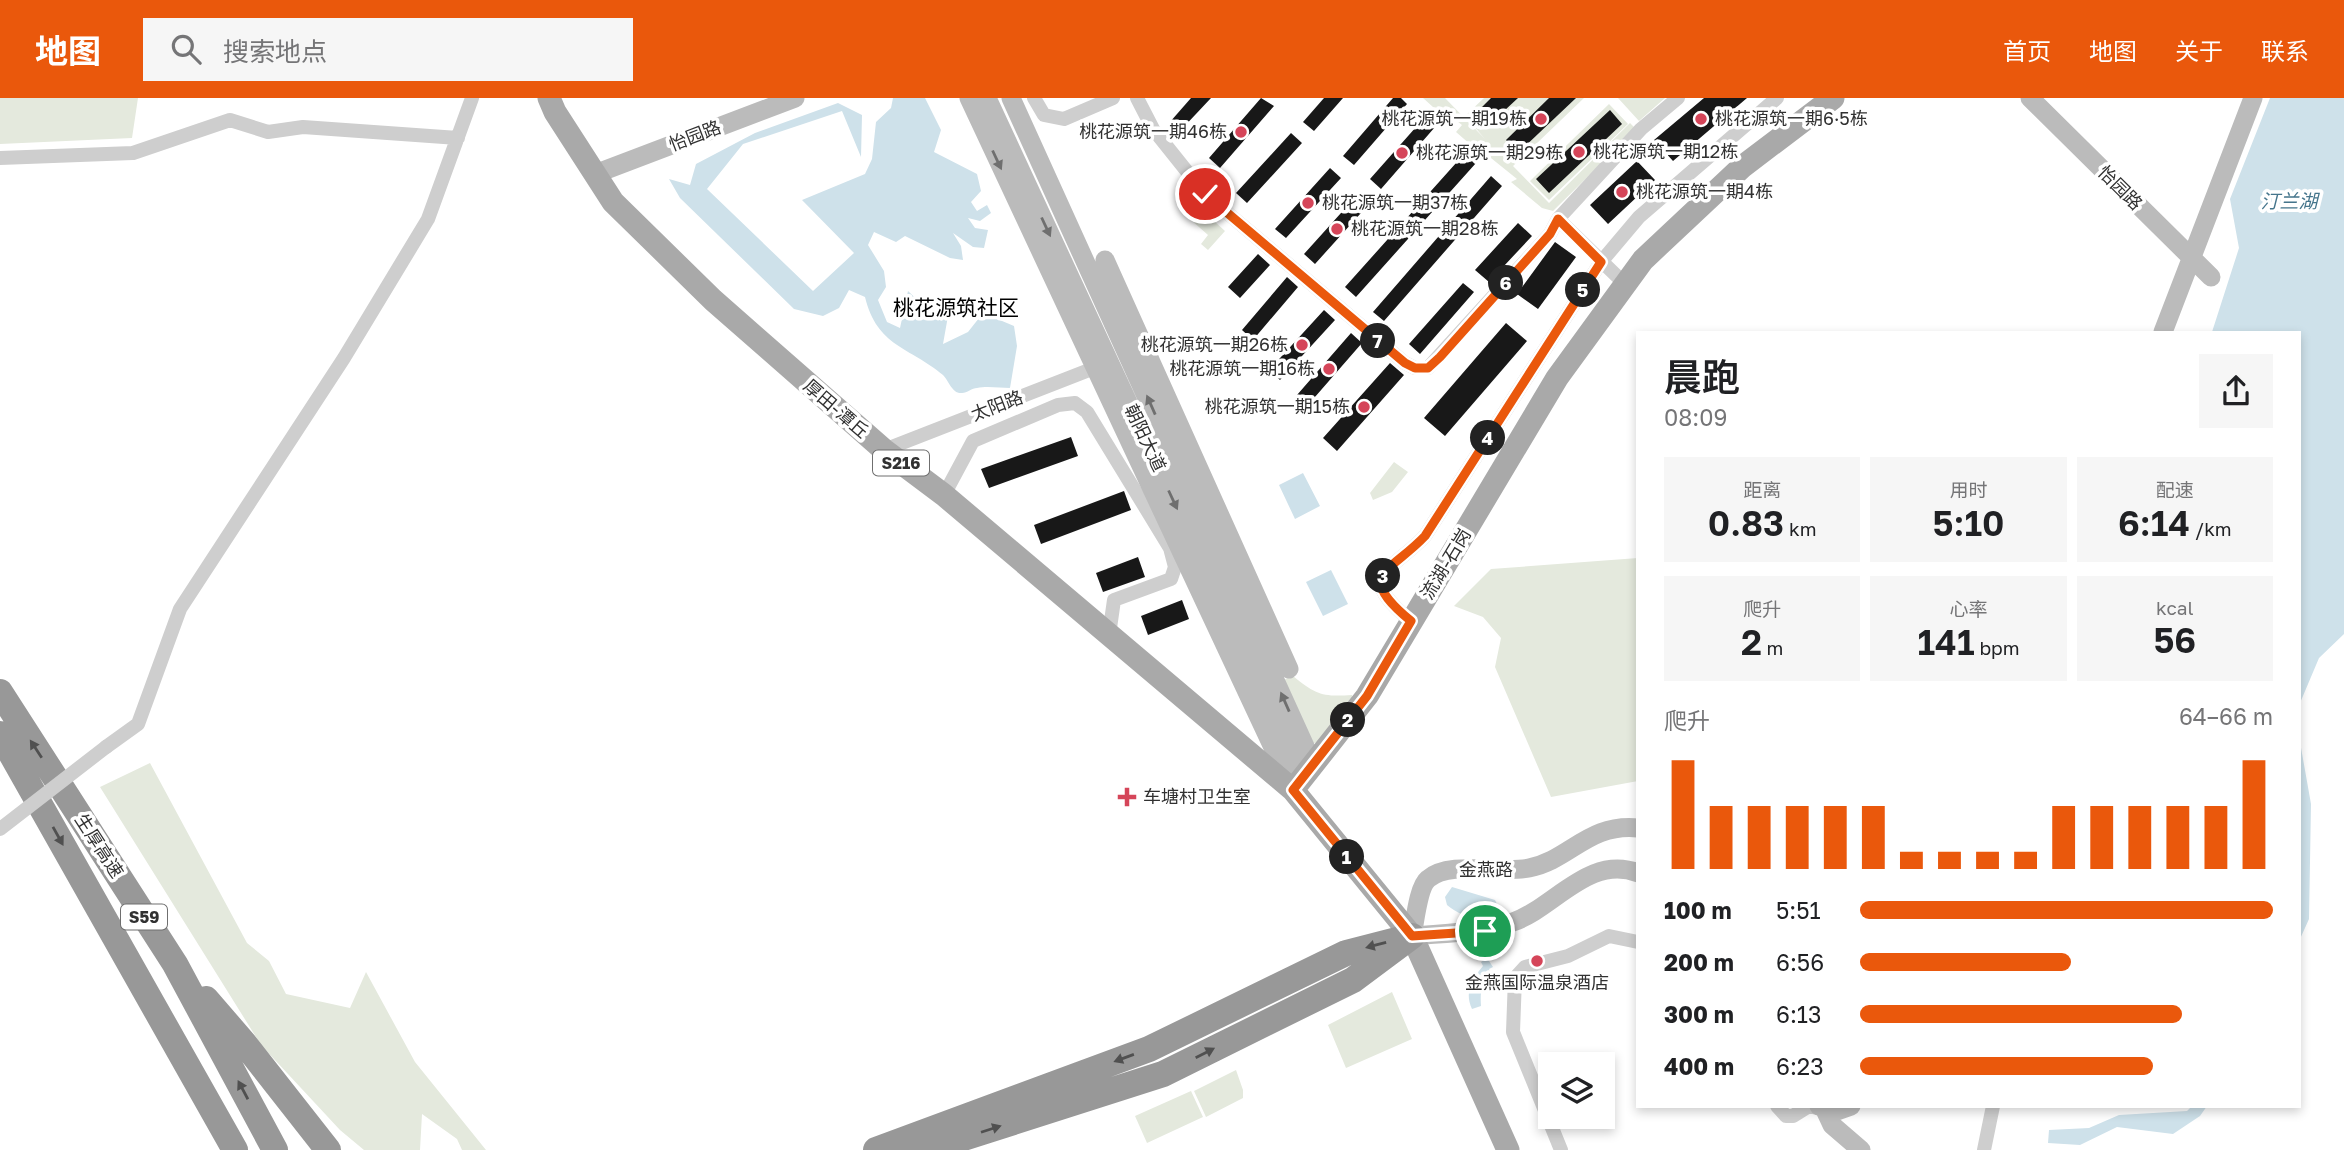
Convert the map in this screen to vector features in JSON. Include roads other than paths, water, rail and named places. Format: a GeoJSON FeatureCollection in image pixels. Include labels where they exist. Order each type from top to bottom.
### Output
{"type":"FeatureCollection","features":[{"type":"Feature","properties":{"kind":"highway","name":"生厚高速"},"geometry":{"type":"LineString","coordinates":[[0,692],[175,964],[275,1150]]}},
{"type":"Feature","properties":{"kind":"highway","name":"生厚高速"},"geometry":{"type":"LineString","coordinates":[[0,734],[235,1150]]}},
{"type":"Feature","properties":{"kind":"highway"},"geometry":{"type":"LineString","coordinates":[[876,1150],[1149,1049],[1346,953],[1412,936]]}},
{"type":"Feature","properties":{"kind":"highway"},"geometry":{"type":"LineString","coordinates":[[926,1150],[1163,1074],[1353,980],[1412,936]]}},
{"type":"Feature","properties":{"kind":"highway"},"geometry":{"type":"LineString","coordinates":[[175,964],[244,1043],[328,1150]]}},
{"type":"Feature","properties":{"kind":"highway"},"geometry":{"type":"LineString","coordinates":[[140,982],[221,1150]]}},
{"type":"Feature","properties":{"kind":"main road","name":"厚田-潭丘"},"geometry":{"type":"LineString","coordinates":[[549,98],[555,112],[613,202],[713,300],[884,450],[944,495],[1109,635],[1303,777]]}},
{"type":"Feature","properties":{"kind":"main road","name":"流湖-石岗"},"geometry":{"type":"LineString","coordinates":[[1303,777],[1367,696],[1557,378],[1643,260],[1742,167],[1833,98]]}},
{"type":"Feature","properties":{"kind":"main road"},"geometry":{"type":"LineString","coordinates":[[1303,777],[1412,936],[1508,1150]]}},
{"type":"Feature","properties":{"kind":"street"},"geometry":{"type":"LineString","coordinates":[[0,829],[138,724],[180,608],[344,358],[428,219],[472,98]]}},
{"type":"Feature","properties":{"kind":"street","name":"怡园路"},"geometry":{"type":"LineString","coordinates":[[595,174],[795,98]]}},
{"type":"Feature","properties":{"kind":"street"},"geometry":{"type":"LineString","coordinates":[[969,98],[1101,365]]}},
{"type":"Feature","properties":{"kind":"street","name":"朝阳大道"},"geometry":{"type":"LineString","coordinates":[[987,98],[1147,479],[1303,777]]}},
{"type":"Feature","properties":{"kind":"street","name":"朝阳大道"},"geometry":{"type":"LineString","coordinates":[[1011,98],[1303,777]]}},
{"type":"Feature","properties":{"kind":"street"},"geometry":{"type":"LineString","coordinates":[[1034,98],[1044,114],[1064,119],[1113,98]]}},
{"type":"Feature","properties":{"kind":"street"},"geometry":{"type":"LineString","coordinates":[[1137,98],[1153,129],[1205,194],[1405,363],[1415,368],[1428,368],[1440,357],[1550,234],[1558,219],[1641,129],[1678,98]]}},
{"type":"Feature","properties":{"kind":"street"},"geometry":{"type":"LineString","coordinates":[[1411,621],[1390,604],[1383,592],[1381,583],[1384,573],[1425,536],[1601,262],[1639,217],[1777,98]]}},
{"type":"Feature","properties":{"kind":"street","name":"怡园路"},"geometry":{"type":"LineString","coordinates":[[2030,98],[2211,277]]}},
{"type":"Feature","properties":{"kind":"street"},"geometry":{"type":"LineString","coordinates":[[2164,331],[2253,98]]}},
{"type":"Feature","properties":{"kind":"street"},"geometry":{"type":"LineString","coordinates":[[0,158],[133,153],[230,120],[268,132],[303,127],[458,138]]}},
{"type":"Feature","properties":{"kind":"street"},"geometry":{"type":"LineString","coordinates":[[1558,219],[1625,284]]}},
{"type":"Feature","properties":{"kind":"street"},"geometry":{"type":"LineString","coordinates":[[1105,260],[1289,670]]}},
{"type":"Feature","properties":{"kind":"street","name":"太阳路"},"geometry":{"type":"LineString","coordinates":[[884,450],[1101,365]]}},
{"type":"Feature","properties":{"kind":"street"},"geometry":{"type":"LineString","coordinates":[[944,495],[974,440],[1058,405],[1075,403],[1087,412],[1147,479],[1175,567],[1171,579],[1114,600],[1109,635]]}},
{"type":"Feature","properties":{"kind":"street","name":"金燕路"},"geometry":{"type":"LineString","coordinates":[[1412,936],[1422,887],[1427,879],[1452,869],[1509,872],[1533,868],[1546,863],[1587,837],[1626,827],[1636,828]]}},
{"type":"Feature","properties":{"kind":"street","name":"金燕路"},"geometry":{"type":"LineString","coordinates":[[1412,936],[1429,890],[1444,878],[1500,878],[1537,873],[1557,866],[1595,842],[1636,835]]}},
{"type":"Feature","properties":{"kind":"street"},"geometry":{"type":"LineString","coordinates":[[1412,936],[1485,931],[1516,921],[1584,878],[1618,868],[1636,872]]}},
{"type":"Feature","properties":{"kind":"street"},"geometry":{"type":"LineString","coordinates":[[1412,936],[1471,938],[1494,935],[1514,928],[1578,887],[1608,878],[1636,879]]}},
{"type":"Feature","properties":{"kind":"street"},"geometry":{"type":"LineString","coordinates":[[1562,1150],[1513,1032],[1515,978],[1525,967],[1568,956],[1609,936],[1636,942]]}},
{"type":"Feature","properties":{"kind":"street"},"geometry":{"type":"LineString","coordinates":[[1779,1108],[1786,1116],[1793,1116],[1806,1108]]}},
{"type":"Feature","properties":{"kind":"street"},"geometry":{"type":"LineString","coordinates":[[1822,1108],[1848,1108]]}},
{"type":"Feature","properties":{"kind":"street"},"geometry":{"type":"LineString","coordinates":[[1822,1108],[1832,1125],[1861,1150]]}},
{"type":"Feature","properties":{"kind":"street"},"geometry":{"type":"LineString","coordinates":[[1984,1150],[1993,1108]]}},
{"type":"Feature","properties":{"kind":"water"},"geometry":{"type":"Polygon","coordinates":[[[893,98],[925,98],[941,130],[934,152],[977,174],[981,191],[971,202],[977,211],[987,205],[991,213],[980,221],[968,218],[975,228],[988,230],[984,248],[973,247],[953,233],[961,246],[963,260],[950,258],[905,236],[896,242],[874,232],[868,245],[884,271],[886,287],[878,300],[887,322],[900,328],[908,291],[929,311],[948,316],[943,344],[968,332],[983,313],[1014,326],[1017,346],[1010,388],[985,387],[959,393],[943,375],[886,336],[870,314],[865,297],[849,290],[839,308],[823,316],[794,309],[680,198],[669,179],[690,185],[696,164],[755,133],[838,103],[862,115],[861,157],[842,111],[743,144],[707,189],[813,291],[854,253],[802,200],[865,174],[872,159],[876,122],[891,108],[893,98]]]}},
{"type":"Feature","properties":{"kind":"water","name":"汀兰湖"},"geometry":{"type":"Polygon","coordinates":[[[2270,98],[2344,98],[2344,634],[2319,658],[2301,701],[2301,331],[2212,331],[2239,248],[2230,199],[2270,98]]]}},
{"type":"Feature","properties":{"kind":"water"},"geometry":{"type":"Polygon","coordinates":[[[1303,473],[1320,506],[1295,519],[1279,485],[1303,473]]]}},
{"type":"Feature","properties":{"kind":"water"},"geometry":{"type":"Polygon","coordinates":[[[1331,570],[1348,604],[1323,616],[1306,582],[1331,570]]]}},
{"type":"Feature","properties":{"kind":"water"},"geometry":{"type":"Polygon","coordinates":[[[2301,748],[2311,804],[2309,919],[2301,937],[2301,748]]]}},
{"type":"Feature","properties":{"kind":"water"},"geometry":{"type":"Polygon","coordinates":[[[1452,887],[1495,900],[1499,908],[1488,918],[1481,919],[1460,913],[1447,905],[1445,897],[1452,887]]]}},
{"type":"Feature","properties":{"kind":"water"},"geometry":{"type":"Polygon","coordinates":[[[1487,958],[1493,967],[1489,969],[1492,975],[1482,989],[1481,1006],[1472,1009],[1470,986],[1483,966],[1481,962],[1487,958]]]}},
{"type":"Feature","properties":{"kind":"water"},"geometry":{"type":"Polygon","coordinates":[[[2190,1108],[2206,1108],[2200,1116],[2173,1134],[2117,1127],[2080,1145],[2048,1143],[2049,1130],[2089,1128],[2119,1115],[2187,1111],[2190,1108]]]}},
{"type":"Feature","properties":{"kind":"place","name":"桃花源筑一期19栋"},"geometry":{"type":"Point","coordinates":[1541,119]}},
{"type":"Feature","properties":{"kind":"place","name":"桃花源筑一期6·5栋"},"geometry":{"type":"Point","coordinates":[1701,119]}},
{"type":"Feature","properties":{"kind":"place","name":"桃花源筑一期46栋"},"geometry":{"type":"Point","coordinates":[1241,132]}},
{"type":"Feature","properties":{"kind":"place","name":"桃花源筑一期12栋"},"geometry":{"type":"Point","coordinates":[1579,152]}},
{"type":"Feature","properties":{"kind":"place","name":"桃花源筑一期29栋"},"geometry":{"type":"Point","coordinates":[1402,153]}},
{"type":"Feature","properties":{"kind":"place","name":"桃花源筑一期4栋"},"geometry":{"type":"Point","coordinates":[1622,192]}},
{"type":"Feature","properties":{"kind":"place","name":"桃花源筑一期37栋"},"geometry":{"type":"Point","coordinates":[1308,203]}},
{"type":"Feature","properties":{"kind":"place","name":"桃花源筑一期28栋"},"geometry":{"type":"Point","coordinates":[1337,229]}},
{"type":"Feature","properties":{"kind":"place","name":"桃花源筑一期26栋"},"geometry":{"type":"Point","coordinates":[1302,345]}},
{"type":"Feature","properties":{"kind":"place","name":"桃花源筑一期16栋"},"geometry":{"type":"Point","coordinates":[1329,369]}},
{"type":"Feature","properties":{"kind":"place","name":"桃花源筑一期15栋"},"geometry":{"type":"Point","coordinates":[1364,407]}},
{"type":"Feature","properties":{"kind":"place","name":"车塘村卫生室"},"geometry":{"type":"Point","coordinates":[1127,797]}},
{"type":"Feature","properties":{"kind":"place","name":"金燕国际温泉酒店"},"geometry":{"type":"Point","coordinates":[1537,961]}},
{"type":"Feature","properties":{"kind":"district","name":"桃花源筑社区"},"geometry":{"type":"Point","coordinates":[956,308]}}]}
